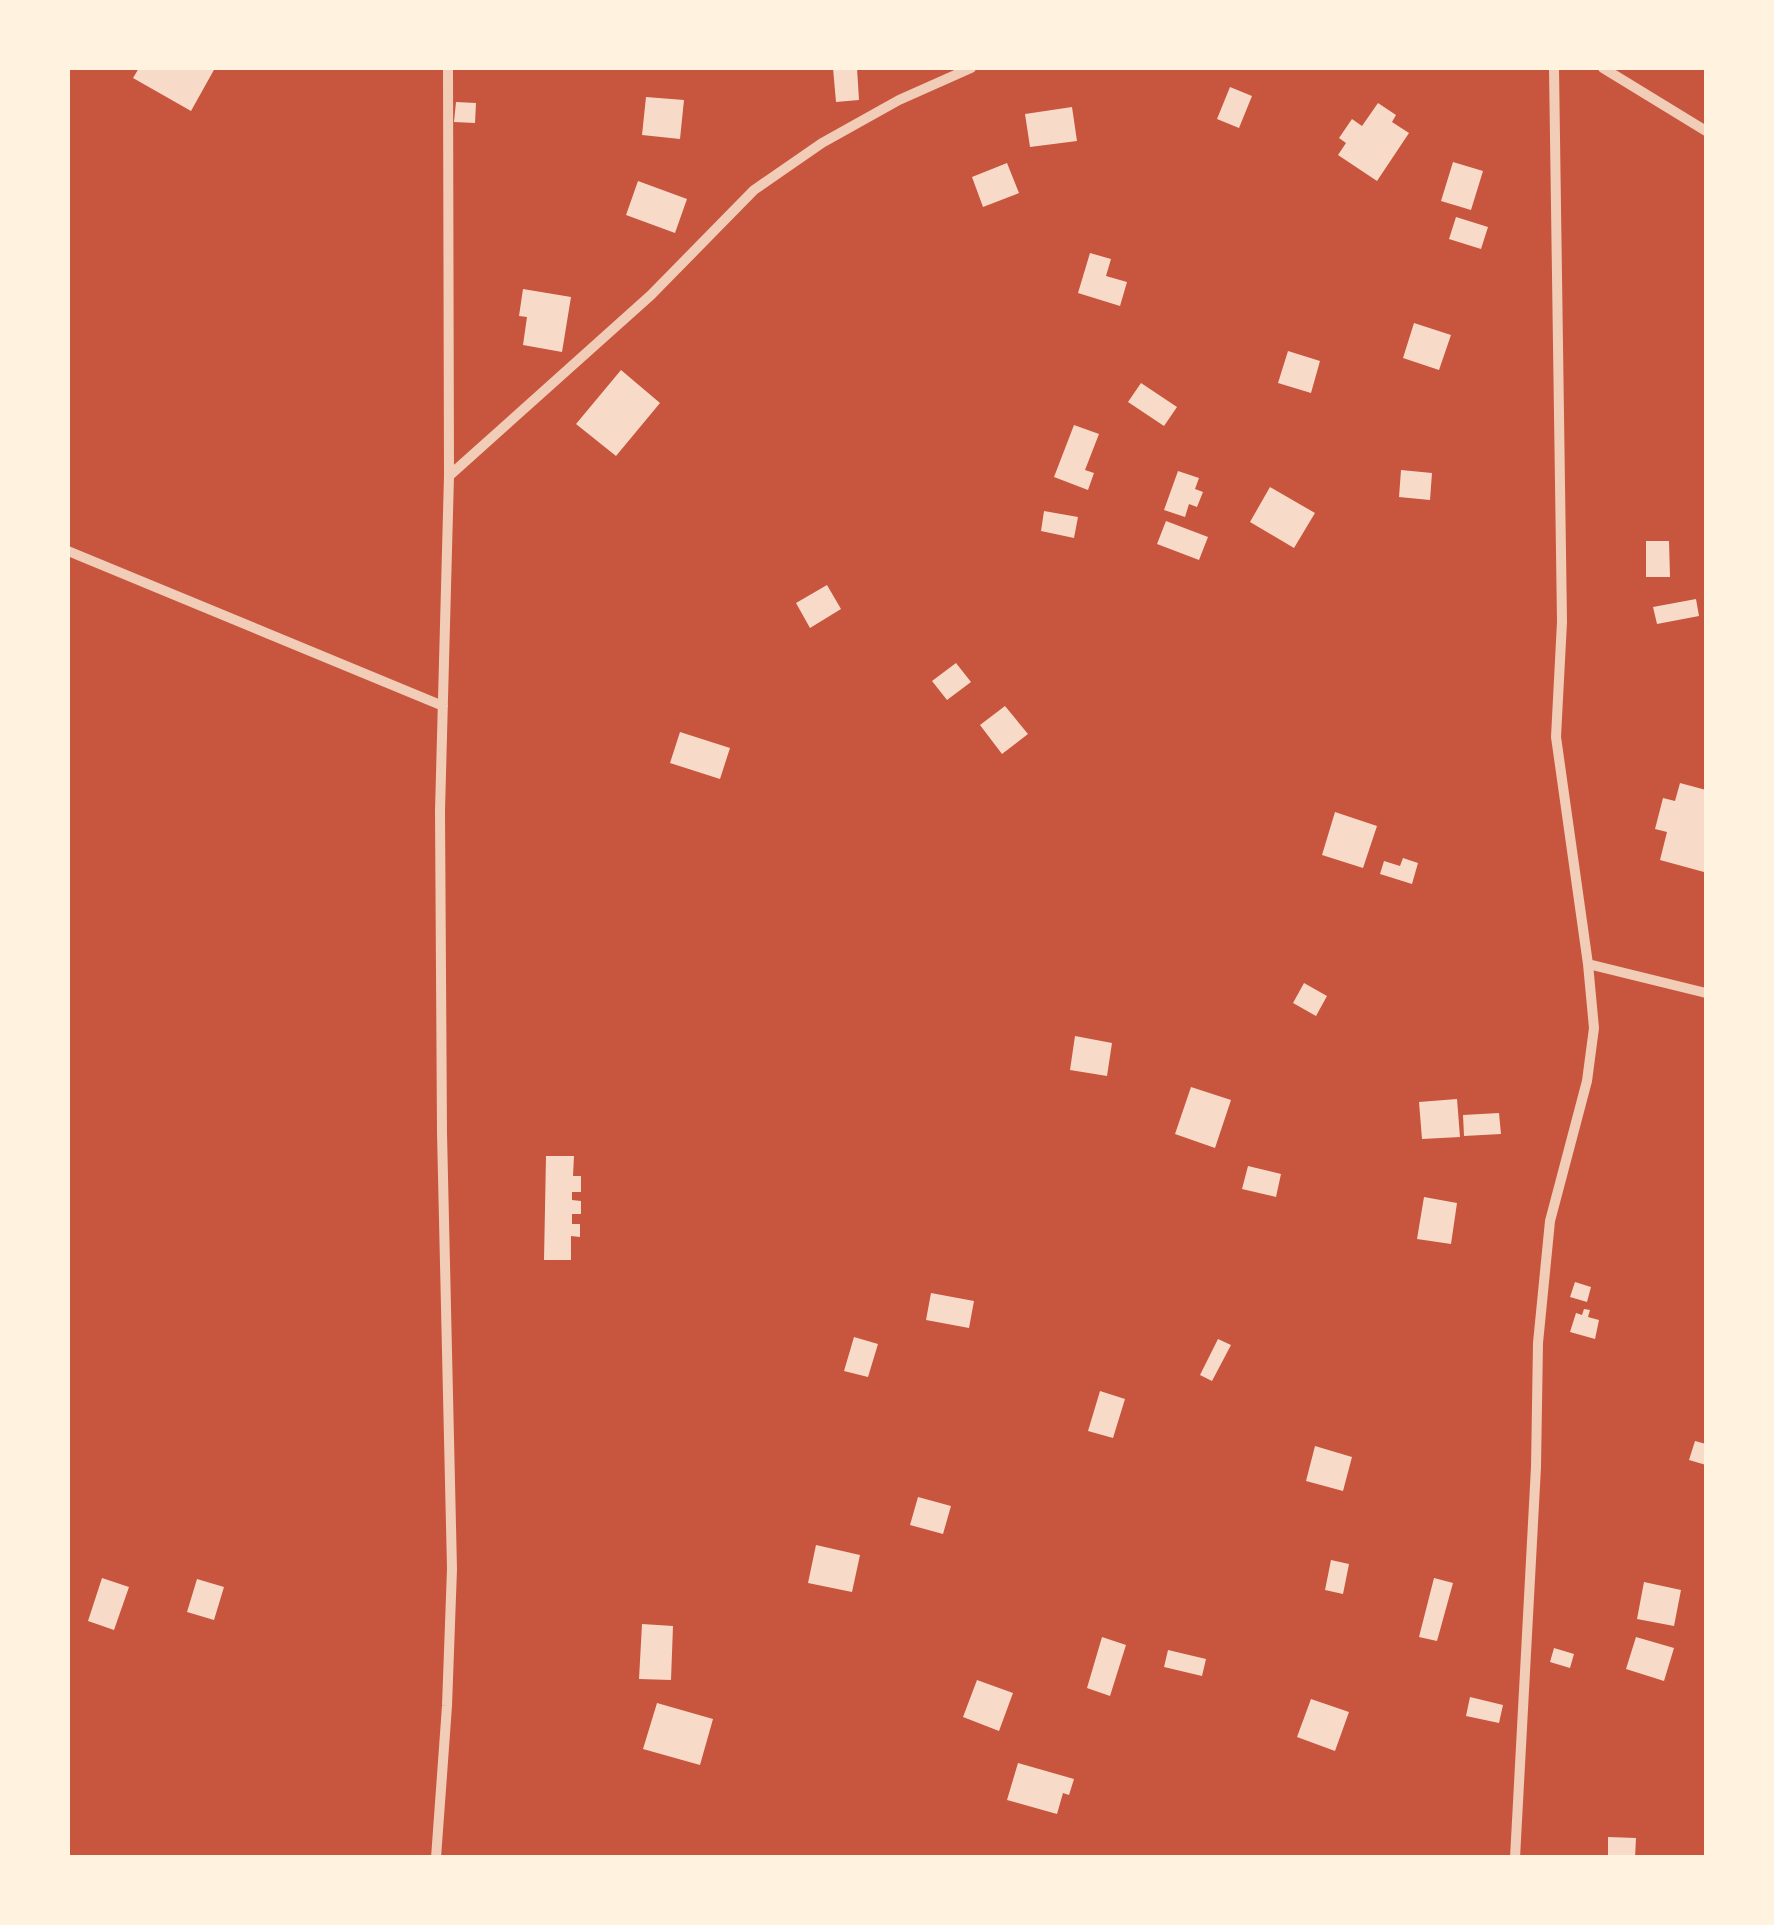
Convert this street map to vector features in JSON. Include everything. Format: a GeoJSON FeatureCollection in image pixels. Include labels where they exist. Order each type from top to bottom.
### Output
{"type":"FeatureCollection","features":[{"type":"Feature","properties":{"kind":"street"},"geometry":{"type":"LineString","coordinates":[[436,1858],[452,1569],[442,1133],[443,706],[449,476],[448,68]]}},
{"type":"Feature","properties":{"kind":"street"},"geometry":{"type":"LineString","coordinates":[[449,476],[651,296],[754,190],[837,134],[899,100],[971,68]]}},
{"type":"Feature","properties":{"kind":"street"},"geometry":{"type":"LineString","coordinates":[[1515,1858],[1536,1467],[1538,1343],[1550,1220],[1588,1081],[1594,1028],[1556,737],[1562,622],[1554,68]]}},
{"type":"Feature","properties":{"kind":"street"},"geometry":{"type":"LineString","coordinates":[[1603,68],[1706,131]]}},
{"type":"Feature","properties":{"kind":"street"},"geometry":{"type":"LineString","coordinates":[[68,551],[443,706]]}},
{"type":"Feature","properties":{"kind":"street"},"geometry":{"type":"LineString","coordinates":[[1588,964],[1706,994]]}},
{"type":"Feature","properties":{"kind":"building"},"geometry":{"type":"Polygon","coordinates":[[[139,68],[215,68],[191,111],[133,78],[139,68]]]}},
{"type":"Feature","properties":{"kind":"building"},"geometry":{"type":"Polygon","coordinates":[[[833,68],[857,68],[859,100],[836,102],[833,68]]]}},
{"type":"Feature","properties":{"kind":"building"},"geometry":{"type":"Polygon","coordinates":[[[1230,87],[1252,96],[1239,128],[1217,119],[1230,87]]]}},
{"type":"Feature","properties":{"kind":"building"},"geometry":{"type":"Polygon","coordinates":[[[646,97],[684,100],[680,139],[642,135],[646,97]]]}},
{"type":"Feature","properties":{"kind":"building"},"geometry":{"type":"Polygon","coordinates":[[[456,102],[476,103],[475,123],[454,122],[456,102]]]}},
{"type":"Feature","properties":{"kind":"building"},"geometry":{"type":"Polygon","coordinates":[[[1378,103],[1396,115],[1392,122],[1409,133],[1377,181],[1338,155],[1346,143],[1339,138],[1352,119],[1362,126],[1378,103]]]}},
{"type":"Feature","properties":{"kind":"building"},"geometry":{"type":"Polygon","coordinates":[[[1072,107],[1077,141],[1030,147],[1025,114],[1072,107]]]}},
{"type":"Feature","properties":{"kind":"building"},"geometry":{"type":"Polygon","coordinates":[[[1453,162],[1483,171],[1471,210],[1441,201],[1453,162]]]}},
{"type":"Feature","properties":{"kind":"building"},"geometry":{"type":"Polygon","coordinates":[[[1007,163],[1019,193],[983,207],[972,177],[1007,163]]]}},
{"type":"Feature","properties":{"kind":"building"},"geometry":{"type":"Polygon","coordinates":[[[638,181],[687,199],[675,233],[626,215],[638,181]]]}},
{"type":"Feature","properties":{"kind":"building"},"geometry":{"type":"Polygon","coordinates":[[[1456,217],[1488,227],[1481,249],[1449,239],[1456,217]]]}},
{"type":"Feature","properties":{"kind":"building"},"geometry":{"type":"Polygon","coordinates":[[[1090,253],[1111,259],[1106,276],[1127,282],[1120,306],[1078,293],[1090,253]]]}},
{"type":"Feature","properties":{"kind":"building"},"geometry":{"type":"Polygon","coordinates":[[[523,289],[571,297],[562,352],[523,345],[527,317],[519,316],[523,289]]]}},
{"type":"Feature","properties":{"kind":"building"},"geometry":{"type":"Polygon","coordinates":[[[1414,323],[1451,335],[1439,370],[1403,358],[1414,323]]]}},
{"type":"Feature","properties":{"kind":"building"},"geometry":{"type":"Polygon","coordinates":[[[1288,351],[1320,361],[1311,393],[1278,383],[1288,351]]]}},
{"type":"Feature","properties":{"kind":"building"},"geometry":{"type":"Polygon","coordinates":[[[621,370],[660,403],[616,456],[576,424],[621,370]]]}},
{"type":"Feature","properties":{"kind":"building"},"geometry":{"type":"Polygon","coordinates":[[[1141,383],[1177,407],[1164,426],[1128,402],[1141,383]]]}},
{"type":"Feature","properties":{"kind":"building"},"geometry":{"type":"Polygon","coordinates":[[[1074,425],[1099,434],[1085,470],[1094,473],[1088,490],[1054,477],[1074,425]]]}},
{"type":"Feature","properties":{"kind":"building"},"geometry":{"type":"Polygon","coordinates":[[[1401,470],[1432,473],[1430,500],[1399,497],[1401,470]]]}},
{"type":"Feature","properties":{"kind":"building"},"geometry":{"type":"Polygon","coordinates":[[[1178,471],[1199,478],[1195,489],[1203,492],[1197,507],[1189,504],[1185,517],[1164,510],[1178,471]]]}},
{"type":"Feature","properties":{"kind":"building"},"geometry":{"type":"Polygon","coordinates":[[[1270,487],[1315,513],[1294,548],[1250,522],[1270,487]]]}},
{"type":"Feature","properties":{"kind":"building"},"geometry":{"type":"Polygon","coordinates":[[[1044,511],[1078,517],[1074,538],[1041,531],[1044,511]]]}},
{"type":"Feature","properties":{"kind":"building"},"geometry":{"type":"Polygon","coordinates":[[[1166,521],[1208,537],[1199,560],[1157,544],[1166,521]]]}},
{"type":"Feature","properties":{"kind":"building"},"geometry":{"type":"Polygon","coordinates":[[[1646,541],[1669,541],[1670,577],[1646,577],[1646,541]]]}},
{"type":"Feature","properties":{"kind":"building"},"geometry":{"type":"Polygon","coordinates":[[[827,585],[841,609],[810,628],[796,603],[827,585]]]}},
{"type":"Feature","properties":{"kind":"building"},"geometry":{"type":"Polygon","coordinates":[[[1696,599],[1699,616],[1657,624],[1653,607],[1696,599]]]}},
{"type":"Feature","properties":{"kind":"building"},"geometry":{"type":"Polygon","coordinates":[[[956,663],[971,682],[947,700],[932,681],[956,663]]]}},
{"type":"Feature","properties":{"kind":"building"},"geometry":{"type":"Polygon","coordinates":[[[1005,706],[1028,734],[1002,754],[980,725],[1005,706]]]}},
{"type":"Feature","properties":{"kind":"building"},"geometry":{"type":"Polygon","coordinates":[[[680,732],[730,748],[720,779],[670,763],[680,732]]]}},
{"type":"Feature","properties":{"kind":"building"},"geometry":{"type":"Polygon","coordinates":[[[1680,783],[1706,790],[1704,872],[1660,860],[1667,832],[1655,829],[1663,798],[1675,801],[1680,783]]]}},
{"type":"Feature","properties":{"kind":"building"},"geometry":{"type":"Polygon","coordinates":[[[1335,812],[1377,826],[1363,868],[1322,855],[1335,812]]]}},
{"type":"Feature","properties":{"kind":"building"},"geometry":{"type":"Polygon","coordinates":[[[1403,858],[1418,863],[1412,884],[1380,874],[1384,861],[1400,866],[1403,858]]]}},
{"type":"Feature","properties":{"kind":"building"},"geometry":{"type":"Polygon","coordinates":[[[1304,983],[1327,996],[1316,1016],[1293,1003],[1304,983]]]}},
{"type":"Feature","properties":{"kind":"building"},"geometry":{"type":"Polygon","coordinates":[[[1075,1036],[1112,1043],[1107,1076],[1070,1070],[1075,1036]]]}},
{"type":"Feature","properties":{"kind":"building"},"geometry":{"type":"Polygon","coordinates":[[[1191,1087],[1231,1100],[1215,1148],[1175,1134],[1191,1087]]]}},
{"type":"Feature","properties":{"kind":"building"},"geometry":{"type":"Polygon","coordinates":[[[1457,1099],[1460,1137],[1422,1139],[1419,1102],[1457,1099]]]}},
{"type":"Feature","properties":{"kind":"building"},"geometry":{"type":"Polygon","coordinates":[[[1499,1113],[1501,1134],[1464,1136],[1463,1115],[1499,1113]]]}},
{"type":"Feature","properties":{"kind":"building"},"geometry":{"type":"Polygon","coordinates":[[[546,1156],[574,1156],[573,1176],[581,1176],[581,1192],[572,1192],[572,1200],[581,1201],[581,1214],[572,1214],[572,1224],[580,1224],[580,1237],[571,1236],[571,1260],[544,1260],[546,1156]]]}},
{"type":"Feature","properties":{"kind":"building"},"geometry":{"type":"Polygon","coordinates":[[[1248,1166],[1281,1174],[1276,1197],[1242,1189],[1248,1166]]]}},
{"type":"Feature","properties":{"kind":"building"},"geometry":{"type":"Polygon","coordinates":[[[1424,1197],[1457,1203],[1451,1244],[1417,1239],[1424,1197]]]}},
{"type":"Feature","properties":{"kind":"building"},"geometry":{"type":"Polygon","coordinates":[[[1575,1282],[1591,1287],[1587,1302],[1570,1297],[1575,1282]]]}},
{"type":"Feature","properties":{"kind":"building"},"geometry":{"type":"Polygon","coordinates":[[[931,1293],[974,1301],[969,1328],[926,1320],[931,1293]]]}},
{"type":"Feature","properties":{"kind":"building"},"geometry":{"type":"Polygon","coordinates":[[[1584,1309],[1590,1310],[1588,1317],[1599,1320],[1595,1339],[1570,1332],[1576,1313],[1582,1315],[1584,1309]]]}},
{"type":"Feature","properties":{"kind":"building"},"geometry":{"type":"Polygon","coordinates":[[[854,1337],[878,1344],[868,1377],[844,1371],[854,1337]]]}},
{"type":"Feature","properties":{"kind":"building"},"geometry":{"type":"Polygon","coordinates":[[[1218,1339],[1231,1345],[1212,1381],[1200,1375],[1218,1339]]]}},
{"type":"Feature","properties":{"kind":"building"},"geometry":{"type":"Polygon","coordinates":[[[1100,1391],[1125,1399],[1113,1438],[1088,1431],[1100,1391]]]}},
{"type":"Feature","properties":{"kind":"building"},"geometry":{"type":"Polygon","coordinates":[[[1695,1441],[1706,1444],[1706,1465],[1689,1460],[1695,1441]]]}},
{"type":"Feature","properties":{"kind":"building"},"geometry":{"type":"Polygon","coordinates":[[[1315,1446],[1352,1457],[1343,1491],[1306,1481],[1315,1446]]]}},
{"type":"Feature","properties":{"kind":"building"},"geometry":{"type":"Polygon","coordinates":[[[918,1497],[951,1506],[943,1534],[910,1525],[918,1497]]]}},
{"type":"Feature","properties":{"kind":"building"},"geometry":{"type":"Polygon","coordinates":[[[816,1545],[860,1555],[852,1592],[808,1583],[816,1545]]]}},
{"type":"Feature","properties":{"kind":"building"},"geometry":{"type":"Polygon","coordinates":[[[1331,1560],[1349,1564],[1343,1594],[1325,1590],[1331,1560]]]}},
{"type":"Feature","properties":{"kind":"building"},"geometry":{"type":"Polygon","coordinates":[[[102,1578],[129,1587],[114,1630],[88,1621],[102,1578]]]}},
{"type":"Feature","properties":{"kind":"building"},"geometry":{"type":"Polygon","coordinates":[[[1434,1578],[1453,1583],[1437,1641],[1419,1637],[1434,1578]]]}},
{"type":"Feature","properties":{"kind":"building"},"geometry":{"type":"Polygon","coordinates":[[[197,1579],[224,1587],[214,1620],[187,1612],[197,1579]]]}},
{"type":"Feature","properties":{"kind":"building"},"geometry":{"type":"Polygon","coordinates":[[[1644,1582],[1681,1590],[1674,1626],[1637,1619],[1644,1582]]]}},
{"type":"Feature","properties":{"kind":"building"},"geometry":{"type":"Polygon","coordinates":[[[642,1624],[673,1626],[671,1680],[639,1679],[642,1624]]]}},
{"type":"Feature","properties":{"kind":"building"},"geometry":{"type":"Polygon","coordinates":[[[1102,1637],[1126,1645],[1110,1696],[1087,1688],[1102,1637]]]}},
{"type":"Feature","properties":{"kind":"building"},"geometry":{"type":"Polygon","coordinates":[[[1636,1637],[1674,1648],[1664,1681],[1626,1669],[1636,1637]]]}},
{"type":"Feature","properties":{"kind":"building"},"geometry":{"type":"Polygon","coordinates":[[[1554,1648],[1574,1654],[1570,1668],[1550,1662],[1554,1648]]]}},
{"type":"Feature","properties":{"kind":"building"},"geometry":{"type":"Polygon","coordinates":[[[1168,1650],[1206,1659],[1202,1676],[1164,1667],[1168,1650]]]}},
{"type":"Feature","properties":{"kind":"building"},"geometry":{"type":"Polygon","coordinates":[[[977,1680],[1013,1693],[999,1731],[963,1717],[977,1680]]]}},
{"type":"Feature","properties":{"kind":"building"},"geometry":{"type":"Polygon","coordinates":[[[1470,1697],[1503,1705],[1499,1723],[1466,1716],[1470,1697]]]}},
{"type":"Feature","properties":{"kind":"building"},"geometry":{"type":"Polygon","coordinates":[[[1311,1699],[1349,1712],[1335,1751],[1297,1737],[1311,1699]]]}},
{"type":"Feature","properties":{"kind":"building"},"geometry":{"type":"Polygon","coordinates":[[[657,1703],[713,1719],[700,1765],[643,1749],[657,1703]]]}},
{"type":"Feature","properties":{"kind":"building"},"geometry":{"type":"Polygon","coordinates":[[[1018,1763],[1074,1779],[1069,1795],[1063,1793],[1057,1814],[1007,1800],[1018,1763]]]}},
{"type":"Feature","properties":{"kind":"building"},"geometry":{"type":"Polygon","coordinates":[[[1608,1837],[1636,1838],[1635,1858],[1608,1858],[1608,1837]]]}}]}
